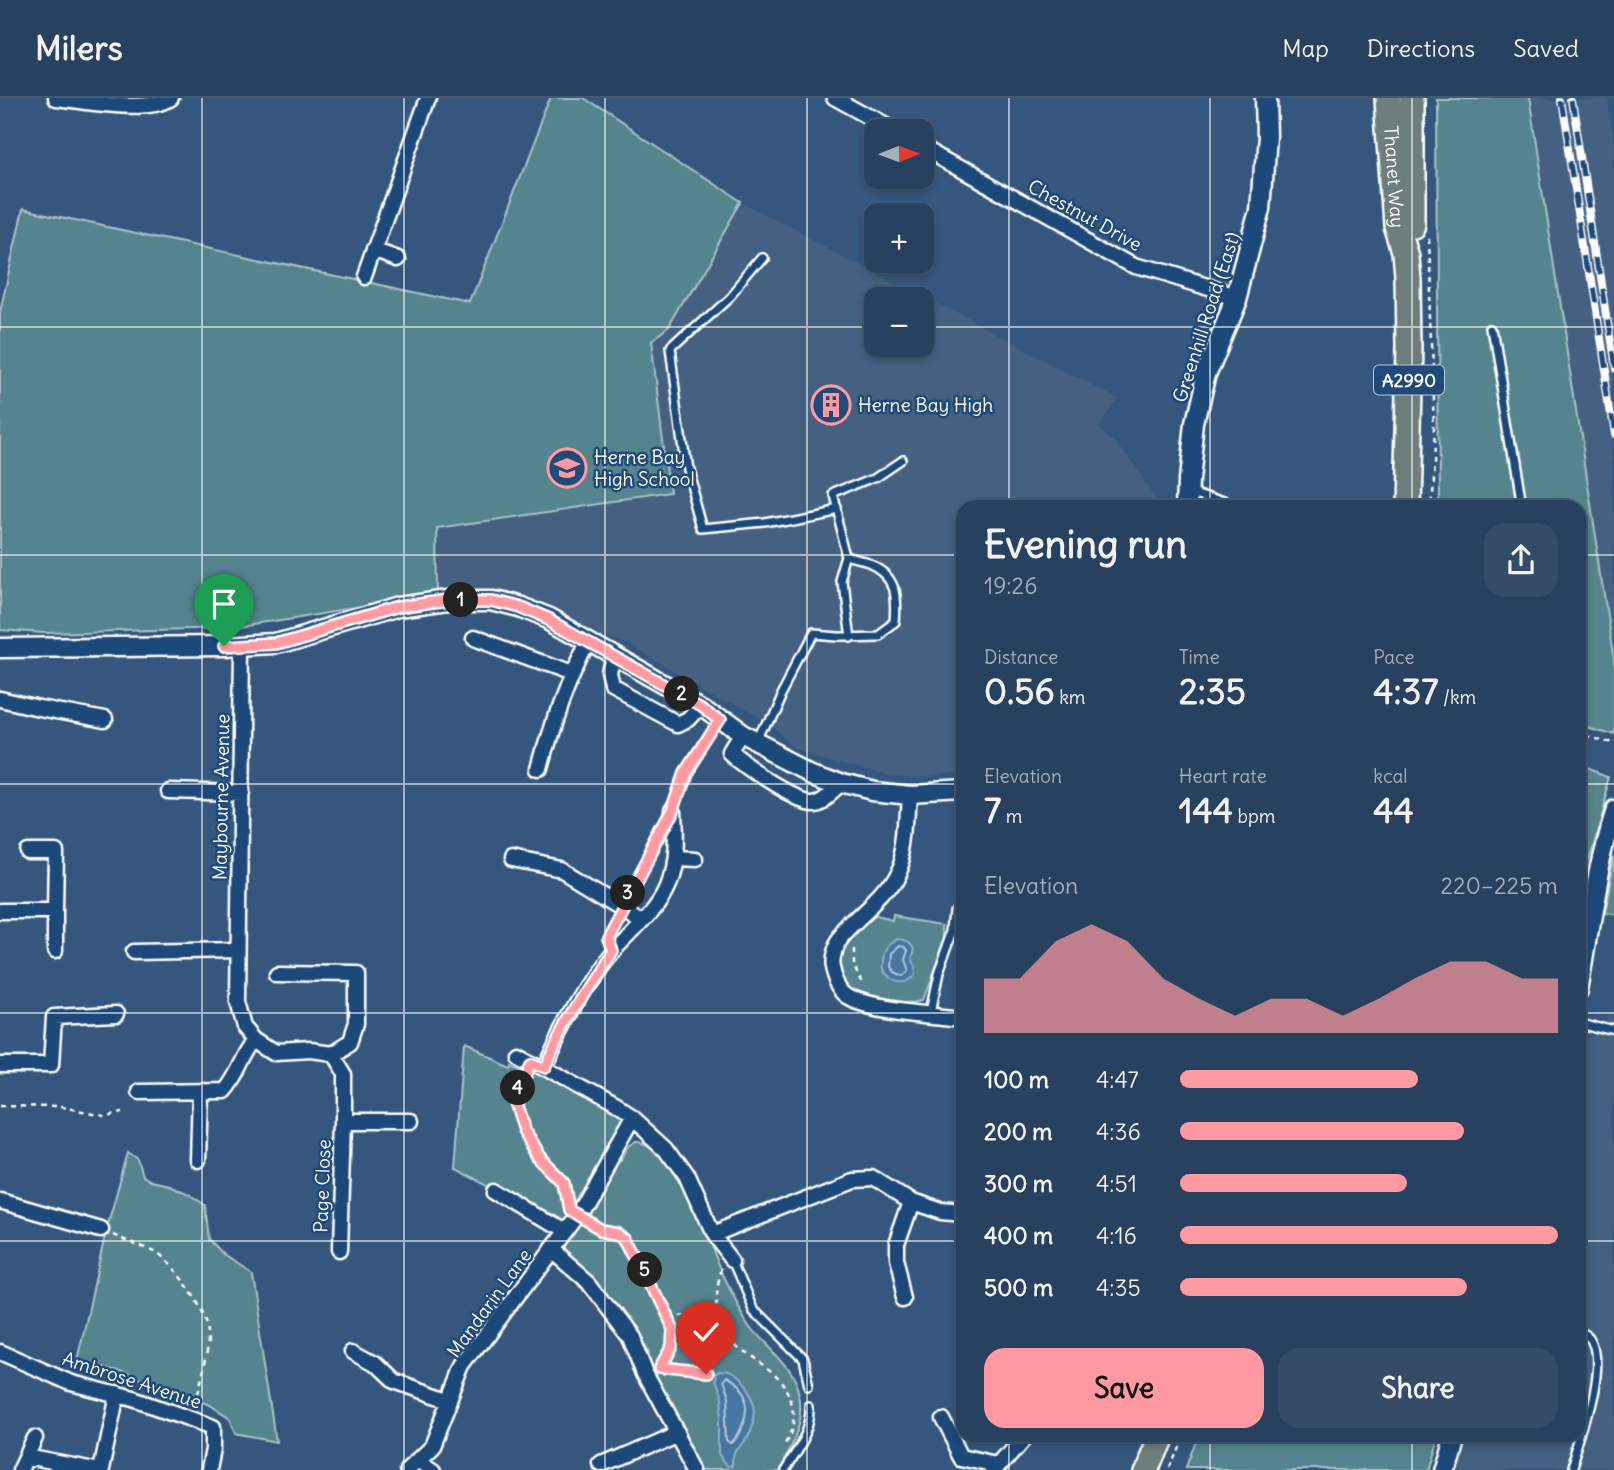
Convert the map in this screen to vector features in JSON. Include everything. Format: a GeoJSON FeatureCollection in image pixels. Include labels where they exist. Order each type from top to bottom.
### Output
{"type":"FeatureCollection","features":[{"type":"Feature","properties":{"kind":"main road","name":"Thanet Way"},"geometry":{"type":"LineString","coordinates":[[1390,98],[1398,228],[1406,253]]}},
{"type":"Feature","properties":{"kind":"main road","name":"Thanet Way"},"geometry":{"type":"LineString","coordinates":[[1405,500],[1409,349],[1406,253],[1412,229],[1412,98]]}},
{"type":"Feature","properties":{"kind":"main road"},"geometry":{"type":"LineString","coordinates":[[1143,1470],[1154,1442]]}},
{"type":"Feature","properties":{"kind":"street"},"geometry":{"type":"LineString","coordinates":[[56,98],[141,106],[165,102],[172,98]]}},
{"type":"Feature","properties":{"kind":"street"},"geometry":{"type":"LineString","coordinates":[[364,277],[428,98]]}},
{"type":"Feature","properties":{"kind":"street"},"geometry":{"type":"LineString","coordinates":[[835,98],[873,119]]}},
{"type":"Feature","properties":{"kind":"street","name":"Greenhill Road (East)"},"geometry":{"type":"LineString","coordinates":[[1187,500],[1194,424],[1206,373],[1237,298],[1261,207],[1266,137],[1265,98]]}},
{"type":"Feature","properties":{"kind":"street","name":"Chestnut Drive"},"geometry":{"type":"LineString","coordinates":[[934,154],[1136,267],[1237,298]]}},
{"type":"Feature","properties":{"kind":"street"},"geometry":{"type":"LineString","coordinates":[[373,250],[398,258]]}},
{"type":"Feature","properties":{"kind":"street"},"geometry":{"type":"LineString","coordinates":[[0,648],[276,643],[398,607],[448,600],[491,600],[518,607],[549,620],[701,705],[750,740],[841,783],[872,791],[909,795],[956,792]]}},
{"type":"Feature","properties":{"kind":"street"},"geometry":{"type":"LineString","coordinates":[[473,638],[571,674]]}},
{"type":"Feature","properties":{"kind":"street"},"geometry":{"type":"LineString","coordinates":[[541,769],[555,716],[571,674],[589,641]]}},
{"type":"Feature","properties":{"kind":"street","name":"Maybourne Avenue"},"geometry":{"type":"LineString","coordinates":[[242,645],[238,1002],[245,1027],[256,1040]]}},
{"type":"Feature","properties":{"kind":"street"},"geometry":{"type":"LineString","coordinates":[[614,656],[610,675],[613,689],[678,724],[688,719],[701,705]]}},
{"type":"Feature","properties":{"kind":"street"},"geometry":{"type":"LineString","coordinates":[[0,699],[105,719]]}},
{"type":"Feature","properties":{"kind":"street"},"geometry":{"type":"LineString","coordinates":[[750,740],[732,754],[749,769],[797,796],[814,801],[828,796],[841,783]]}},
{"type":"Feature","properties":{"kind":"street"},"geometry":{"type":"LineString","coordinates":[[168,791],[241,793]]}},
{"type":"Feature","properties":{"kind":"street"},"geometry":{"type":"LineString","coordinates":[[909,795],[908,833],[897,876],[879,901],[838,940],[830,962],[835,981],[849,998],[889,1007],[956,1016]]}},
{"type":"Feature","properties":{"kind":"street"},"geometry":{"type":"LineString","coordinates":[[1586,921],[1614,809]]}},
{"type":"Feature","properties":{"kind":"street"},"geometry":{"type":"LineString","coordinates":[[544,1066],[583,993],[611,950],[642,918],[665,887],[674,858],[673,811]]}},
{"type":"Feature","properties":{"kind":"street"},"geometry":{"type":"LineString","coordinates":[[29,852],[56,852],[55,951]]}},
{"type":"Feature","properties":{"kind":"street"},"geometry":{"type":"LineString","coordinates":[[674,858],[695,859]]}},
{"type":"Feature","properties":{"kind":"street"},"geometry":{"type":"LineString","coordinates":[[511,860],[562,870],[642,918]]}},
{"type":"Feature","properties":{"kind":"street"},"geometry":{"type":"LineString","coordinates":[[0,911],[55,911]]}},
{"type":"Feature","properties":{"kind":"street"},"geometry":{"type":"LineString","coordinates":[[134,952],[238,950]]}},
{"type":"Feature","properties":{"kind":"street"},"geometry":{"type":"LineString","coordinates":[[139,1092],[225,1091],[236,1080],[249,1048],[256,1040],[276,1053],[308,1051],[331,1054],[350,1042],[356,1024],[356,973],[277,972]]}},
{"type":"Feature","properties":{"kind":"street"},"geometry":{"type":"LineString","coordinates":[[0,1065],[51,1065],[54,1017],[116,1014]]}},
{"type":"Feature","properties":{"kind":"street"},"geometry":{"type":"LineString","coordinates":[[516,1052],[632,1118],[666,1149],[687,1178],[712,1234],[732,1260]]}},
{"type":"Feature","properties":{"kind":"street"},"geometry":{"type":"LineString","coordinates":[[331,1054],[343,1074],[343,1121],[411,1121]]}},
{"type":"Feature","properties":{"kind":"street"},"geometry":{"type":"LineString","coordinates":[[198,1160],[200,1092]]}},
{"type":"Feature","properties":{"kind":"street","name":"Mandarin Lane"},"geometry":{"type":"LineString","coordinates":[[413,1465],[432,1446],[464,1366],[577,1215],[632,1118]]}},
{"type":"Feature","properties":{"kind":"street","name":"Page Close"},"geometry":{"type":"LineString","coordinates":[[339,1252],[343,1121]]}},
{"type":"Feature","properties":{"kind":"street"},"geometry":{"type":"LineString","coordinates":[[712,1234],[852,1179],[873,1178],[912,1202],[940,1212],[956,1213]]}},
{"type":"Feature","properties":{"kind":"street"},"geometry":{"type":"LineString","coordinates":[[496,1189],[564,1231]]}},
{"type":"Feature","properties":{"kind":"street"},"geometry":{"type":"LineString","coordinates":[[0,1201],[100,1230]]}},
{"type":"Feature","properties":{"kind":"street"},"geometry":{"type":"LineString","coordinates":[[905,1297],[896,1263],[896,1245],[912,1202]]}},
{"type":"Feature","properties":{"kind":"street"},"geometry":{"type":"LineString","coordinates":[[551,1249],[589,1282],[630,1336],[652,1372],[677,1432],[697,1470]]}},
{"type":"Feature","properties":{"kind":"street"},"geometry":{"type":"LineString","coordinates":[[353,1351],[375,1363],[394,1381],[449,1400]]}},
{"type":"Feature","properties":{"kind":"street","name":"Ambrose Avenue"},"geometry":{"type":"LineString","coordinates":[[0,1352],[71,1382],[117,1394],[214,1427],[209,1470]]}},
{"type":"Feature","properties":{"kind":"street"},"geometry":{"type":"LineString","coordinates":[[101,1470],[117,1394]]}},
{"type":"Feature","properties":{"kind":"street"},"geometry":{"type":"LineString","coordinates":[[941,1417],[961,1456],[996,1467],[1018,1442]]}},
{"type":"Feature","properties":{"kind":"street"},"geometry":{"type":"LineString","coordinates":[[601,1465],[677,1432]]}},
{"type":"Feature","properties":{"kind":"street"},"geometry":{"type":"LineString","coordinates":[[35,1438],[23,1464],[94,1470]]}},
{"type":"Feature","properties":{"kind":"street"},"geometry":{"type":"LineString","coordinates":[[1442,1470],[1450,1442]]}},
{"type":"Feature","properties":{"kind":"street","name":"Mandarin Lane"},"geometry":{"type":"LineString","coordinates":[[413,1465],[433,1470]]}},
{"type":"Feature","properties":{"kind":"lane"},"geometry":{"type":"LineString","coordinates":[[762,258],[730,296],[670,351],[686,468],[703,528],[765,523],[837,509]]}},
{"type":"Feature","properties":{"kind":"lane"},"geometry":{"type":"LineString","coordinates":[[1492,326],[1521,500]]}},
{"type":"Feature","properties":{"kind":"lane"},"geometry":{"type":"LineString","coordinates":[[849,636],[842,582],[849,558],[833,496],[878,478],[903,461]]}},
{"type":"Feature","properties":{"kind":"lane"},"geometry":{"type":"LineString","coordinates":[[750,740],[781,690],[811,633],[849,636],[878,634],[896,621],[897,590],[889,576],[867,563],[849,558]]}},
{"type":"Feature","properties":{"kind":"lane"},"geometry":{"type":"LineString","coordinates":[[931,1012],[941,966],[956,930]]}},
{"type":"Feature","properties":{"kind":"lane"},"geometry":{"type":"LineString","coordinates":[[1586,1024],[1614,1031]]}},
{"type":"Feature","properties":{"kind":"lane"},"geometry":{"type":"LineString","coordinates":[[732,1260],[753,1308],[803,1359],[809,1385]]}},
{"type":"Feature","properties":{"kind":"lane"},"geometry":{"type":"LineString","coordinates":[[1586,1336],[1596,1351],[1594,1389],[1586,1423]]}},
{"type":"Feature","properties":{"kind":"lane"},"geometry":{"type":"LineString","coordinates":[[783,1470],[806,1434],[811,1405]]}},
{"type":"Feature","properties":{"kind":"lane"},"geometry":{"type":"LineString","coordinates":[[1574,1468],[1581,1442]]}},
{"type":"Feature","properties":{"kind":"path"},"geometry":{"type":"LineString","coordinates":[[1427,224],[1434,427],[1429,500]]}},
{"type":"Feature","properties":{"kind":"path"},"geometry":{"type":"LineString","coordinates":[[621,906],[673,811],[686,773],[720,720]]}},
{"type":"Feature","properties":{"kind":"path"},"geometry":{"type":"LineString","coordinates":[[1586,734],[1614,743]]}},
{"type":"Feature","properties":{"kind":"path"},"geometry":{"type":"LineString","coordinates":[[857,921],[852,943],[852,964],[864,988]]}},
{"type":"Feature","properties":{"kind":"path"},"geometry":{"type":"LineString","coordinates":[[530,1060],[515,1093],[514,1106],[518,1120],[540,1159],[564,1183],[569,1210],[601,1229],[619,1232],[628,1238],[669,1318],[672,1329],[671,1348],[652,1372]]}},
{"type":"Feature","properties":{"kind":"path"},"geometry":{"type":"LineString","coordinates":[[0,1106],[61,1107],[104,1115],[123,1112]]}},
{"type":"Feature","properties":{"kind":"path"},"geometry":{"type":"LineString","coordinates":[[100,1230],[154,1252],[172,1266],[201,1312],[209,1334],[192,1419]]}},
{"type":"Feature","properties":{"kind":"path"},"geometry":{"type":"LineString","coordinates":[[732,1260],[722,1268],[717,1280],[716,1308],[720,1324],[732,1342],[780,1379],[790,1397],[795,1415],[792,1431],[782,1448]]}},
{"type":"Feature","properties":{"kind":"path"},"geometry":{"type":"LineString","coordinates":[[669,1318],[716,1308]]}},
{"type":"Feature","properties":{"kind":"path"},"geometry":{"type":"LineString","coordinates":[[652,1372],[706,1374]]}},
{"type":"Feature","properties":{"kind":"path"},"geometry":{"type":"LineString","coordinates":[[1167,1470],[1178,1442]]}},
{"type":"Feature","properties":{"kind":"shaded area","name":"Herne Bay High School"},"geometry":{"type":"Polygon","coordinates":[[[551,98],[583,98],[743,203],[864,266],[864,273],[877,273],[904,287],[864,287],[864,357],[934,357],[934,303],[1117,398],[1100,424],[1114,437],[1157,500],[956,500],[956,775],[926,777],[888,774],[797,748],[768,724],[626,643],[566,620],[438,595],[229,628],[44,633],[0,630],[0,312],[23,209],[470,304],[551,98]]]}},
{"type":"Feature","properties":{"kind":"shaded area"},"geometry":{"type":"Polygon","coordinates":[[[1530,98],[1607,98],[1614,147],[1614,675],[1530,98]]]}},
{"type":"Feature","properties":{"kind":"shaded area"},"geometry":{"type":"Polygon","coordinates":[[[1607,1013],[1614,1017],[1614,1470],[1451,1470],[1460,1442],[1586,1442],[1586,1036],[1604,1034],[1607,1013]]]}},
{"type":"Feature","properties":{"kind":"green space"},"geometry":{"type":"Polygon","coordinates":[[[551,98],[583,98],[743,203],[669,330],[651,343],[670,494],[437,528],[438,595],[229,628],[44,633],[0,630],[0,312],[23,209],[470,304],[551,98]]]}},
{"type":"Feature","properties":{"kind":"green space"},"geometry":{"type":"Polygon","coordinates":[[[1436,98],[1528,98],[1614,660],[1614,734],[1586,725],[1586,500],[1438,500],[1436,98]]]}},
{"type":"Feature","properties":{"kind":"green space"},"geometry":{"type":"Polygon","coordinates":[[[1586,768],[1611,777],[1586,863],[1586,768]]]}},
{"type":"Feature","properties":{"kind":"green space"},"geometry":{"type":"Polygon","coordinates":[[[1614,854],[1614,915],[1602,913],[1614,854]]]}},
{"type":"Feature","properties":{"kind":"green space"},"geometry":{"type":"Polygon","coordinates":[[[872,916],[893,921],[894,916],[947,924],[947,938],[924,1000],[881,1000],[852,989],[842,980],[837,968],[840,954],[872,916]]]}},
{"type":"Feature","properties":{"kind":"green space"},"geometry":{"type":"Polygon","coordinates":[[[464,1046],[508,1065],[509,1061],[535,1072],[618,1118],[622,1125],[612,1162],[620,1160],[628,1147],[636,1142],[650,1146],[676,1174],[742,1314],[787,1366],[797,1384],[801,1405],[799,1425],[778,1470],[706,1470],[647,1365],[648,1353],[615,1302],[565,1254],[564,1247],[568,1236],[488,1184],[455,1167],[464,1046]]]}},
{"type":"Feature","properties":{"kind":"green space"},"geometry":{"type":"Polygon","coordinates":[[[128,1153],[138,1160],[143,1176],[189,1194],[205,1205],[209,1239],[223,1254],[251,1272],[277,1441],[236,1433],[230,1418],[210,1405],[119,1371],[77,1361],[106,1232],[128,1153]]]}},
{"type":"Feature","properties":{"kind":"green space"},"geometry":{"type":"Polygon","coordinates":[[[1196,1442],[1434,1442],[1426,1470],[1186,1470],[1196,1442]]]}},
{"type":"Feature","properties":{"kind":"water"},"geometry":{"type":"Polygon","coordinates":[[[897,939],[907,941],[913,949],[910,959],[915,974],[902,982],[888,978],[881,969],[883,951],[897,939]]]}},
{"type":"Feature","properties":{"kind":"water"},"geometry":{"type":"Polygon","coordinates":[[[718,1373],[736,1380],[751,1398],[755,1412],[753,1426],[737,1455],[736,1466],[731,1467],[722,1456],[720,1402],[713,1382],[714,1375],[718,1373]]]}},
{"type":"Feature","properties":{"kind":"railway"},"geometry":{"type":"LineString","coordinates":[[1562,98],[1614,435]]}},
{"type":"Feature","properties":{"kind":"railway"},"geometry":{"type":"LineString","coordinates":[[1573,98],[1614,368]]}},
{"type":"Feature","properties":{"kind":"place","name":"Herne Bay High"},"geometry":{"type":"Point","coordinates":[831,405]}},
{"type":"Feature","properties":{"kind":"place","name":"Herne Bay High School"},"geometry":{"type":"Point","coordinates":[567,468]}},
{"type":"Feature","properties":{"kind":"route"},"geometry":{"type":"LineString","coordinates":[[224,646],[276,643],[398,607],[448,600],[491,600],[518,607],[549,620],[701,705],[720,720],[686,773],[673,811],[606,936],[611,950],[583,993],[544,1066],[530,1060],[515,1093],[514,1106],[522,1131],[540,1159],[564,1183],[568,1193],[569,1210],[601,1229],[619,1232],[628,1238],[672,1329],[671,1348],[659,1369],[706,1374]]}}]}
